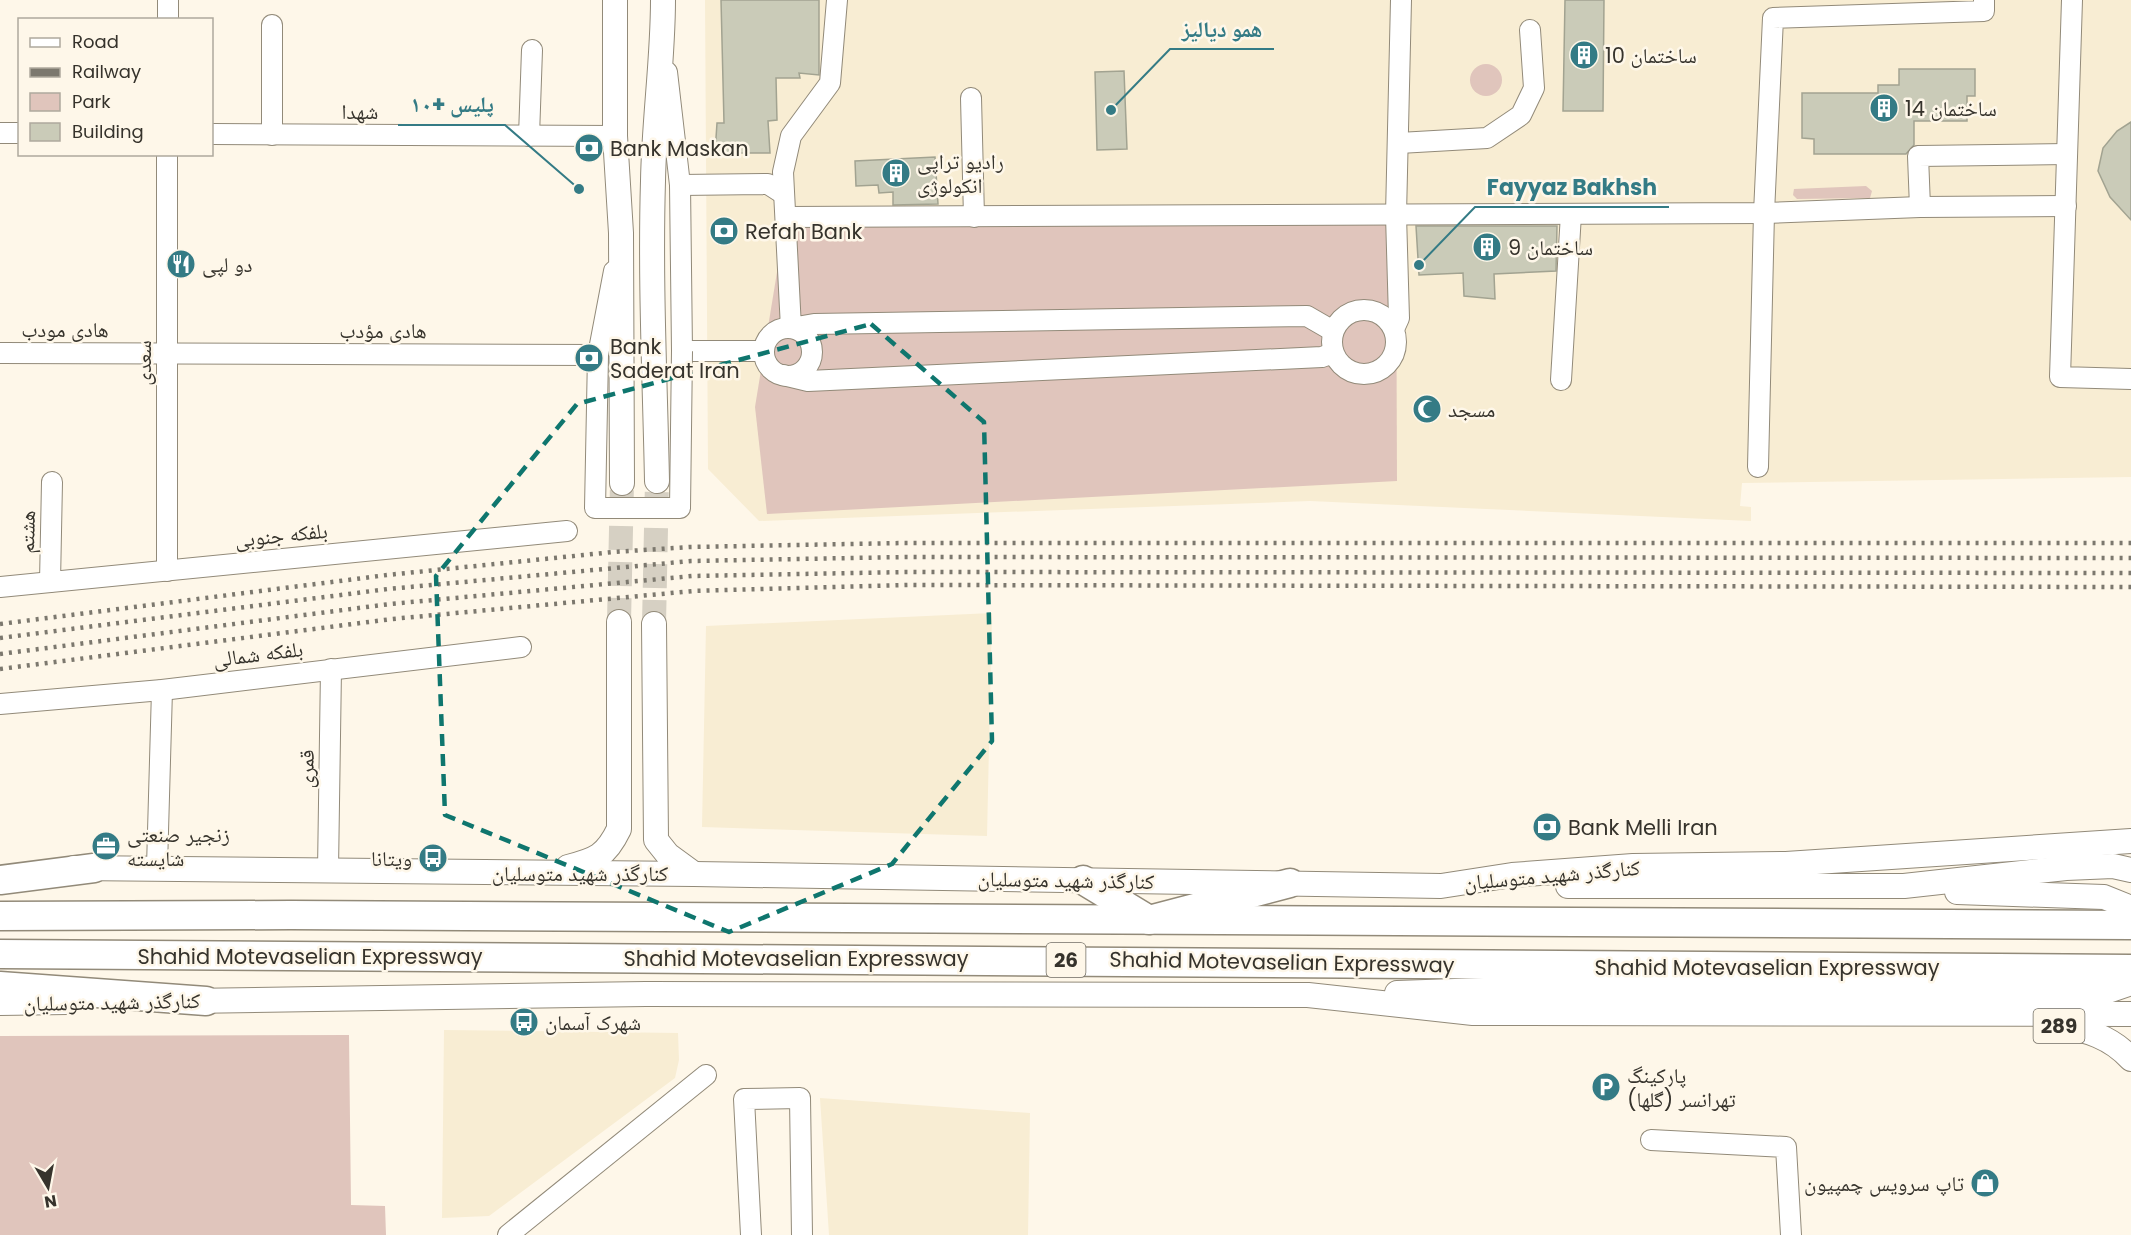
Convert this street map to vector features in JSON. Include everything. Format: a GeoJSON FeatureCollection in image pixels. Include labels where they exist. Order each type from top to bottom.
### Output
{"type":"FeatureCollection","features":[{"type":"Feature","properties":{"kind":"highway"},"geometry":{"type":"LineString","coordinates":[[0,880],[94,868]]}},
{"type":"Feature","properties":{"kind":"highway"},"geometry":{"type":"LineString","coordinates":[[1083,880],[1149,920],[1290,883]]}},
{"type":"Feature","properties":{"kind":"highway","name":"Shahid Motevaselian Expressway"},"geometry":{"type":"LineString","coordinates":[[0,916],[303,915],[2131,925]]}},
{"type":"Feature","properties":{"kind":"highway","name":"Shahid Motevaselian Expressway"},"geometry":{"type":"LineString","coordinates":[[0,954],[1211,961],[1713,968],[2131,969]]}},
{"type":"Feature","properties":{"kind":"highway"},"geometry":{"type":"LineString","coordinates":[[0,986],[206,1001]]}},
{"type":"Feature","properties":{"kind":"main road"},"geometry":{"type":"LineString","coordinates":[[615,0],[615,136],[621,232],[622,483]]}},
{"type":"Feature","properties":{"kind":"main road"},"geometry":{"type":"LineString","coordinates":[[657,481],[652,182],[658,72],[663,43],[663,0]]}},
{"type":"Feature","properties":{"kind":"main road"},"geometry":{"type":"LineString","coordinates":[[539,874],[594,860],[611,846],[619,829],[620,622]]}},
{"type":"Feature","properties":{"kind":"main road"},"geometry":{"type":"LineString","coordinates":[[654,624],[656,840],[668,855],[694,874]]}},
{"type":"Feature","properties":{"kind":"main road","name":"کنارگذر شهید متوسلیان"},"geometry":{"type":"LineString","coordinates":[[0,869],[157,867],[1441,886],[1512,875],[1633,866],[1786,864],[2131,841]]}},
{"type":"Feature","properties":{"kind":"main road"},"geometry":{"type":"LineString","coordinates":[[1441,886],[1904,886],[2066,868],[2113,866],[2131,870]]}},
{"type":"Feature","properties":{"kind":"main road"},"geometry":{"type":"LineString","coordinates":[[1904,886],[1938,891],[2104,897],[2131,908]]}},
{"type":"Feature","properties":{"kind":"main road"},"geometry":{"type":"LineString","coordinates":[[1308,996],[1484,990],[2068,992],[2108,991],[2131,983]]}},
{"type":"Feature","properties":{"kind":"main road","name":"کنارگذر شهید متوسلیان"},"geometry":{"type":"LineString","coordinates":[[0,1003],[646,994],[1308,996],[1473,1013],[2131,1014]]}},
{"type":"Feature","properties":{"kind":"main road","name":"289"},"geometry":{"type":"LineString","coordinates":[[1979,1014],[2086,1029],[2105,1038],[2131,1059]]}},
{"type":"Feature","properties":{"kind":"street"},"geometry":{"type":"LineString","coordinates":[[168,0],[168,18]]}},
{"type":"Feature","properties":{"kind":"street"},"geometry":{"type":"LineString","coordinates":[[791,328],[786,217],[782,193],[783,172],[791,136],[830,83],[837,0]]}},
{"type":"Feature","properties":{"kind":"street"},"geometry":{"type":"LineString","coordinates":[[1394,329],[1378,312],[1356,310],[1346,314],[1333,331],[1333,353],[1346,369],[1356,373],[1377,372],[1392,358],[1396,348],[1394,329],[1399,318],[1396,215],[1401,0]]}},
{"type":"Feature","properties":{"kind":"street"},"geometry":{"type":"LineString","coordinates":[[1758,467],[1764,213],[1773,18],[1984,11],[1984,0]]}},
{"type":"Feature","properties":{"kind":"street"},"geometry":{"type":"LineString","coordinates":[[2072,0],[2060,377],[2131,379]]}},
{"type":"Feature","properties":{"kind":"street"},"geometry":{"type":"LineString","coordinates":[[272,25],[272,135]]}},
{"type":"Feature","properties":{"kind":"street"},"geometry":{"type":"LineString","coordinates":[[1399,143],[1487,138],[1521,115],[1534,88],[1530,30]]}},
{"type":"Feature","properties":{"kind":"street"},"geometry":{"type":"LineString","coordinates":[[621,232],[598,355],[595,508],[680,508],[680,185],[663,43]]}},
{"type":"Feature","properties":{"kind":"street"},"geometry":{"type":"LineString","coordinates":[[529,136],[532,50]]}},
{"type":"Feature","properties":{"kind":"street"},"geometry":{"type":"LineString","coordinates":[[971,98],[974,217]]}},
{"type":"Feature","properties":{"kind":"street"},"geometry":{"type":"LineString","coordinates":[[0,133],[18,133]]}},
{"type":"Feature","properties":{"kind":"street","name":"شهدا"},"geometry":{"type":"LineString","coordinates":[[213,134],[615,136]]}},
{"type":"Feature","properties":{"kind":"street"},"geometry":{"type":"LineString","coordinates":[[1920,207],[1918,156],[2067,154]]}},
{"type":"Feature","properties":{"kind":"street","name":"سعدی"},"geometry":{"type":"LineString","coordinates":[[166,571],[167,156]]}},
{"type":"Feature","properties":{"kind":"street"},"geometry":{"type":"LineString","coordinates":[[680,185],[768,184],[782,193]]}},
{"type":"Feature","properties":{"kind":"street"},"geometry":{"type":"LineString","coordinates":[[786,217],[1764,213],[1920,207],[2066,206]]}},
{"type":"Feature","properties":{"kind":"street"},"geometry":{"type":"LineString","coordinates":[[1561,380],[1571,214]]}},
{"type":"Feature","properties":{"kind":"street"},"geometry":{"type":"LineString","coordinates":[[1333,331],[1307,316],[814,324],[777,331],[770,336],[764,351],[770,366],[783,375],[808,381],[1322,357],[1333,353]]}},
{"type":"Feature","properties":{"kind":"street"},"geometry":{"type":"LineString","coordinates":[[783,375],[791,375],[804,369],[812,356],[812,349],[806,336],[791,328]]}},
{"type":"Feature","properties":{"kind":"street"},"geometry":{"type":"LineString","coordinates":[[681,351],[764,351]]}},
{"type":"Feature","properties":{"kind":"street","name":"هادی مودب"},"geometry":{"type":"LineString","coordinates":[[0,353],[167,353]]}},
{"type":"Feature","properties":{"kind":"street","name":"هادی مؤدب"},"geometry":{"type":"LineString","coordinates":[[167,353],[598,355]]}},
{"type":"Feature","properties":{"kind":"street","name":"هشتم"},"geometry":{"type":"LineString","coordinates":[[50,582],[52,482]]}},
{"type":"Feature","properties":{"kind":"street","name":"بلفکه جنوبی"},"geometry":{"type":"LineString","coordinates":[[0,587],[567,531]]}},
{"type":"Feature","properties":{"kind":"street","name":"بلفکه شمالی"},"geometry":{"type":"LineString","coordinates":[[0,704],[162,690],[521,646]]}},
{"type":"Feature","properties":{"kind":"street","name":"قمری"},"geometry":{"type":"LineString","coordinates":[[328,870],[331,669]]}},
{"type":"Feature","properties":{"kind":"street"},"geometry":{"type":"LineString","coordinates":[[157,867],[162,690]]}},
{"type":"Feature","properties":{"kind":"street"},"geometry":{"type":"LineString","coordinates":[[508,1235],[706,1075]]}},
{"type":"Feature","properties":{"kind":"street"},"geometry":{"type":"LineString","coordinates":[[751,1235],[744,1100],[800,1098],[802,1235]]}},
{"type":"Feature","properties":{"kind":"street"},"geometry":{"type":"LineString","coordinates":[[1651,1140],[1786,1147],[1791,1235]]}},
{"type":"Feature","properties":{"kind":"highlighted area"},"geometry":{"type":"Polygon","coordinates":[[[871,324],[984,422],[992,741],[892,864],[729,932],[445,815],[436,576],[577,404],[871,324]]]}},
{"type":"Feature","properties":{"kind":"shaded area"},"geometry":{"type":"Polygon","coordinates":[[[705,0],[2131,0],[2131,477],[1742,483],[1740,506],[1751,507],[1751,521],[1310,501],[759,521],[708,469],[705,0]]]}},
{"type":"Feature","properties":{"kind":"shaded area"},"geometry":{"type":"Polygon","coordinates":[[[992,613],[987,836],[702,827],[706,626],[992,613]]]}},
{"type":"Feature","properties":{"kind":"shaded area"},"geometry":{"type":"Polygon","coordinates":[[[444,1030],[678,1033],[679,1060],[675,1078],[489,1216],[442,1218],[444,1030]]]}},
{"type":"Feature","properties":{"kind":"shaded area"},"geometry":{"type":"Polygon","coordinates":[[[820,1098],[1030,1113],[1028,1235],[829,1235],[820,1098]]]}},
{"type":"Feature","properties":{"kind":"green space"},"geometry":{"type":"Polygon","coordinates":[[[1486,64],[1497,69],[1502,80],[1497,91],[1486,96],[1475,91],[1470,80],[1475,69],[1486,64]]]}},
{"type":"Feature","properties":{"kind":"green space"},"geometry":{"type":"Polygon","coordinates":[[[1866,186],[1872,191],[1870,198],[1797,199],[1793,195],[1794,189],[1866,186]]]}},
{"type":"Feature","properties":{"kind":"green space"},"geometry":{"type":"Polygon","coordinates":[[[1396,215],[1397,481],[767,514],[755,407],[786,217],[1396,215]]]}},
{"type":"Feature","properties":{"kind":"green space"},"geometry":{"type":"Polygon","coordinates":[[[349,1035],[351,1205],[385,1206],[386,1235],[0,1235],[0,1036],[349,1035]]]}},
{"type":"Feature","properties":{"kind":"building"},"geometry":{"type":"Polygon","coordinates":[[[721,0],[819,0],[819,75],[799,73],[800,78],[776,78],[777,120],[768,121],[770,153],[715,153],[717,123],[724,123],[721,0]]]}},
{"type":"Feature","properties":{"kind":"building","name":"ساختمان 10"},"geometry":{"type":"Polygon","coordinates":[[[1565,0],[1604,0],[1603,111],[1563,111],[1565,0]]]}},
{"type":"Feature","properties":{"kind":"building","name":"ساختمان 14"},"geometry":{"type":"Polygon","coordinates":[[[1899,69],[1975,69],[1975,96],[1967,96],[1967,121],[1914,121],[1914,145],[1906,154],[1814,154],[1814,139],[1802,138],[1802,93],[1878,93],[1878,85],[1899,85],[1899,69]]]}},
{"type":"Feature","properties":{"kind":"building"},"geometry":{"type":"Polygon","coordinates":[[[1124,71],[1127,149],[1097,150],[1095,72],[1124,71]]]}},
{"type":"Feature","properties":{"kind":"building"},"geometry":{"type":"Polygon","coordinates":[[[2131,122],[2131,220],[2110,197],[2098,171],[2103,148],[2117,131],[2131,122]]]}},
{"type":"Feature","properties":{"kind":"building","name":"رادیو تراپی انکولوژی"},"geometry":{"type":"Polygon","coordinates":[[[935,157],[938,204],[893,205],[893,192],[879,193],[878,185],[856,186],[855,161],[935,157]]]}},
{"type":"Feature","properties":{"kind":"building","name":"ساختمان 9"},"geometry":{"type":"Polygon","coordinates":[[[1416,226],[1557,226],[1556,271],[1494,274],[1495,299],[1464,296],[1463,273],[1419,275],[1416,226]]]}},
{"type":"Feature","properties":{"kind":"tunnel"},"geometry":{"type":"LineString","coordinates":[[654,624],[657,481]]}},
{"type":"Feature","properties":{"kind":"tunnel"},"geometry":{"type":"LineString","coordinates":[[619,622],[622,483]]}},
{"type":"Feature","properties":{"kind":"railway"},"geometry":{"type":"LineString","coordinates":[[0,624],[387,575],[613,552],[690,547],[903,543],[2131,543]]}},
{"type":"Feature","properties":{"kind":"railway"},"geometry":{"type":"LineString","coordinates":[[0,638],[388,589],[691,561],[906,557],[2131,558]]}},
{"type":"Feature","properties":{"kind":"railway"},"geometry":{"type":"LineString","coordinates":[[0,654],[390,604],[692,576],[907,572],[2131,573]]}},
{"type":"Feature","properties":{"kind":"railway"},"geometry":{"type":"LineString","coordinates":[[0,669],[392,619],[693,591],[908,585],[2131,587]]}},
{"type":"Feature","properties":{"kind":"place","name":"ساختمان 10"},"geometry":{"type":"Point","coordinates":[1584,55]}},
{"type":"Feature","properties":{"kind":"place","name":"ساختمان 14"},"geometry":{"type":"Point","coordinates":[1884,108]}},
{"type":"Feature","properties":{"kind":"place","name":"همو دیالیز"},"geometry":{"type":"Point","coordinates":[1111,110]}},
{"type":"Feature","properties":{"kind":"place","name":"Bank Maskan"},"geometry":{"type":"Point","coordinates":[589,148]}},
{"type":"Feature","properties":{"kind":"place","name":"رادیو تراپی انکولوژی"},"geometry":{"type":"Point","coordinates":[896,173]}},
{"type":"Feature","properties":{"kind":"place","name":"پلیس +۱۰"},"geometry":{"type":"Point","coordinates":[579,189]}},
{"type":"Feature","properties":{"kind":"place","name":"Refah Bank"},"geometry":{"type":"Point","coordinates":[724,231]}},
{"type":"Feature","properties":{"kind":"place","name":"ساختمان 9"},"geometry":{"type":"Point","coordinates":[1487,247]}},
{"type":"Feature","properties":{"kind":"place","name":"دو لپی"},"geometry":{"type":"Point","coordinates":[181,264]}},
{"type":"Feature","properties":{"kind":"place","name":"Fayyaz Bakhsh"},"geometry":{"type":"Point","coordinates":[1419,265]}},
{"type":"Feature","properties":{"kind":"place","name":"Bank Saderat Iran"},"geometry":{"type":"Point","coordinates":[589,358]}},
{"type":"Feature","properties":{"kind":"place","name":"مسجد"},"geometry":{"type":"Point","coordinates":[1427,409]}},
{"type":"Feature","properties":{"kind":"place","name":"Bank Melli Iran"},"geometry":{"type":"Point","coordinates":[1547,827]}},
{"type":"Feature","properties":{"kind":"place","name":"زنجیر صنعتی شایسته"},"geometry":{"type":"Point","coordinates":[106,846]}},
{"type":"Feature","properties":{"kind":"place","name":"ویتانا"},"geometry":{"type":"Point","coordinates":[433,858]}},
{"type":"Feature","properties":{"kind":"place","name":"شهرک آسمان"},"geometry":{"type":"Point","coordinates":[524,1022]}},
{"type":"Feature","properties":{"kind":"place","name":"پارکینگ تهرانسر (گلها)"},"geometry":{"type":"Point","coordinates":[1606,1087]}},
{"type":"Feature","properties":{"kind":"place","name":"تاپ سرویس چمپیون"},"geometry":{"type":"Point","coordinates":[1985,1183]}}]}
